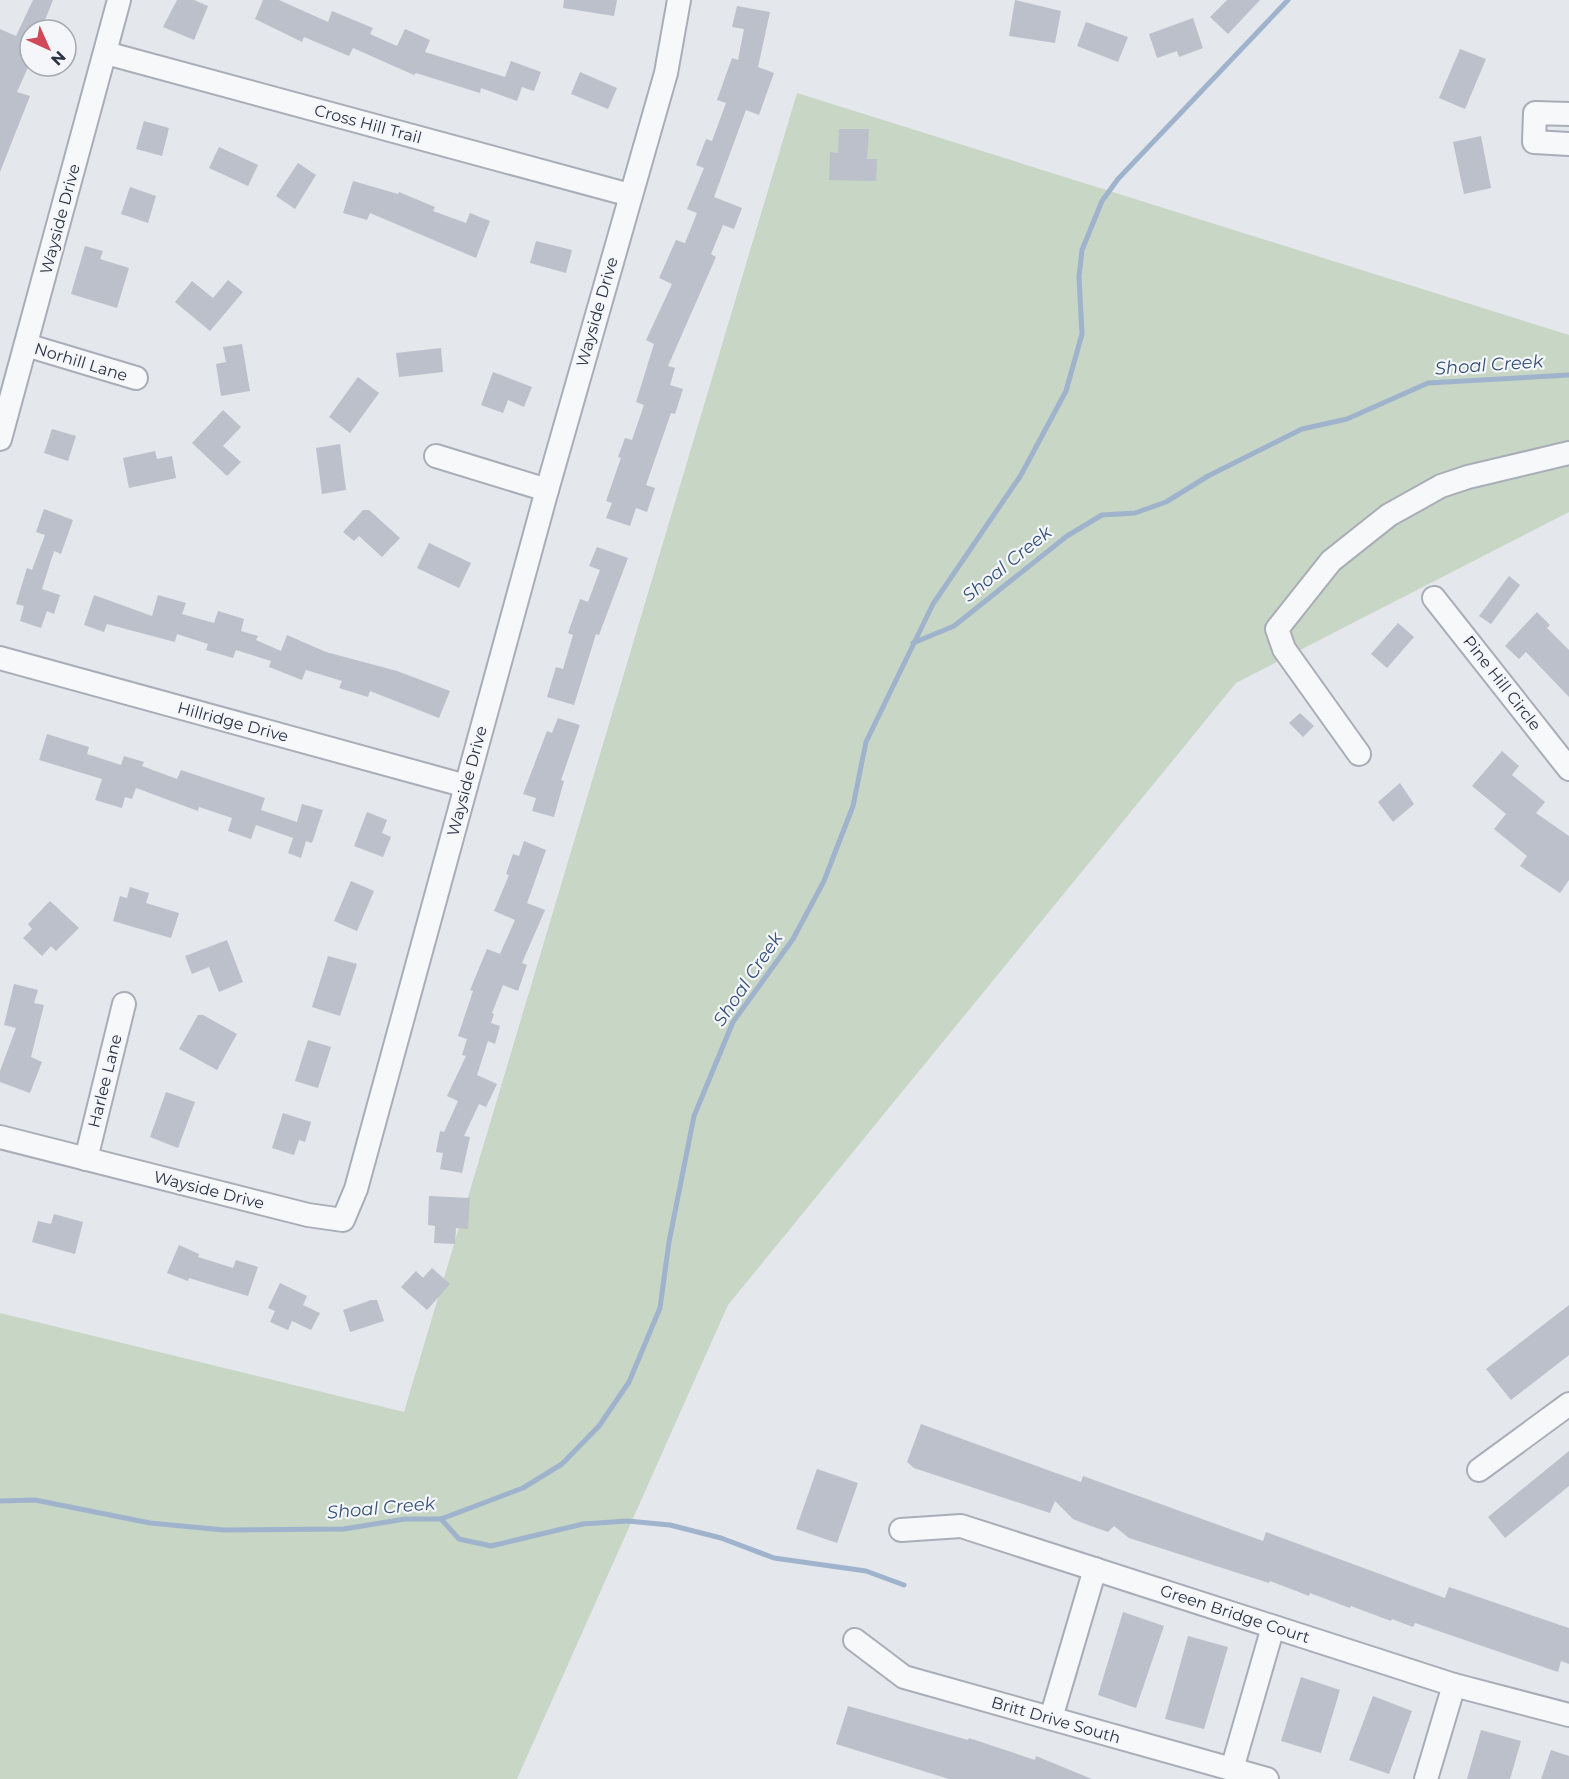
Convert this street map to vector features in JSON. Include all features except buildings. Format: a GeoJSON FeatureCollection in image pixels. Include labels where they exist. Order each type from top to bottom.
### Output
{"type":"FeatureCollection","features":[{"type":"Feature","properties":{"kind":"street","name":"Wayside Drive"},"geometry":{"type":"LineString","coordinates":[[0,439],[119,0]]}},
{"type":"Feature","properties":{"kind":"street","name":"Wayside Drive"},"geometry":{"type":"LineString","coordinates":[[0,1137],[308,1215],[342,1220],[356,1189],[547,490],[666,73],[679,0]]}},
{"type":"Feature","properties":{"kind":"street","name":"Cross Hill Trail"},"geometry":{"type":"LineString","coordinates":[[105,53],[630,195]]}},
{"type":"Feature","properties":{"kind":"street"},"geometry":{"type":"LineString","coordinates":[[1569,114],[1535,113],[1534,142],[1569,144]]}},
{"type":"Feature","properties":{"kind":"street","name":"Norhill Lane"},"geometry":{"type":"LineString","coordinates":[[26,345],[136,378]]}},
{"type":"Feature","properties":{"kind":"street"},"geometry":{"type":"LineString","coordinates":[[1359,754],[1284,649],[1277,629],[1331,561],[1389,515],[1441,486],[1569,453]]}},
{"type":"Feature","properties":{"kind":"street"},"geometry":{"type":"LineString","coordinates":[[436,456],[547,490]]}},
{"type":"Feature","properties":{"kind":"street","name":"Pine Hill Circle"},"geometry":{"type":"LineString","coordinates":[[1434,598],[1569,769]]}},
{"type":"Feature","properties":{"kind":"street","name":"Hillridge Drive"},"geometry":{"type":"LineString","coordinates":[[0,658],[466,786]]}},
{"type":"Feature","properties":{"kind":"street","name":"Harlee Lane"},"geometry":{"type":"LineString","coordinates":[[86,1159],[124,1004]]}},
{"type":"Feature","properties":{"kind":"street"},"geometry":{"type":"LineString","coordinates":[[1479,1470],[1569,1404]]}},
{"type":"Feature","properties":{"kind":"street","name":"Green Bridge Court"},"geometry":{"type":"LineString","coordinates":[[901,1530],[962,1526],[1454,1685],[1569,1715]]}},
{"type":"Feature","properties":{"kind":"street"},"geometry":{"type":"LineString","coordinates":[[1051,1718],[1095,1569]]}},
{"type":"Feature","properties":{"kind":"street"},"geometry":{"type":"LineString","coordinates":[[1232,1769],[1274,1627]]}},
{"type":"Feature","properties":{"kind":"street","name":"Britt Drive South"},"geometry":{"type":"LineString","coordinates":[[855,1640],[904,1677],[1268,1779]]}},
{"type":"Feature","properties":{"kind":"street"},"geometry":{"type":"LineString","coordinates":[[1426,1779],[1454,1685]]}},
{"type":"Feature","properties":{"kind":"green space"},"geometry":{"type":"Polygon","coordinates":[[[797,93],[1569,335],[1569,512],[1236,683],[728,1305],[517,1779],[0,1779],[0,1313],[404,1412],[797,93]]]}},
{"type":"Feature","properties":{"kind":"waterway","name":"Shoal Creek"},"geometry":{"type":"LineString","coordinates":[[0,1501],[35,1500],[150,1523],[224,1530],[344,1529],[405,1519],[441,1519],[523,1488],[562,1464],[599,1426],[629,1382],[660,1308],[669,1242],[694,1116],[733,1022],[793,939],[824,881],[853,806],[866,742],[933,604],[1021,475],[1066,391],[1082,334],[1079,277],[1082,250],[1102,201],[1118,179],[1288,0]]}},
{"type":"Feature","properties":{"kind":"waterway","name":"Shoal Creek"},"geometry":{"type":"LineString","coordinates":[[913,643],[954,626],[1067,536],[1102,515],[1135,513],[1166,502],[1208,476],[1302,429],[1347,419],[1428,383],[1569,375]]}},
{"type":"Feature","properties":{"kind":"waterway"},"geometry":{"type":"LineString","coordinates":[[441,1519],[459,1539],[491,1546],[583,1524],[627,1521],[670,1525],[721,1538],[774,1558],[866,1571],[904,1585]]}}]}
